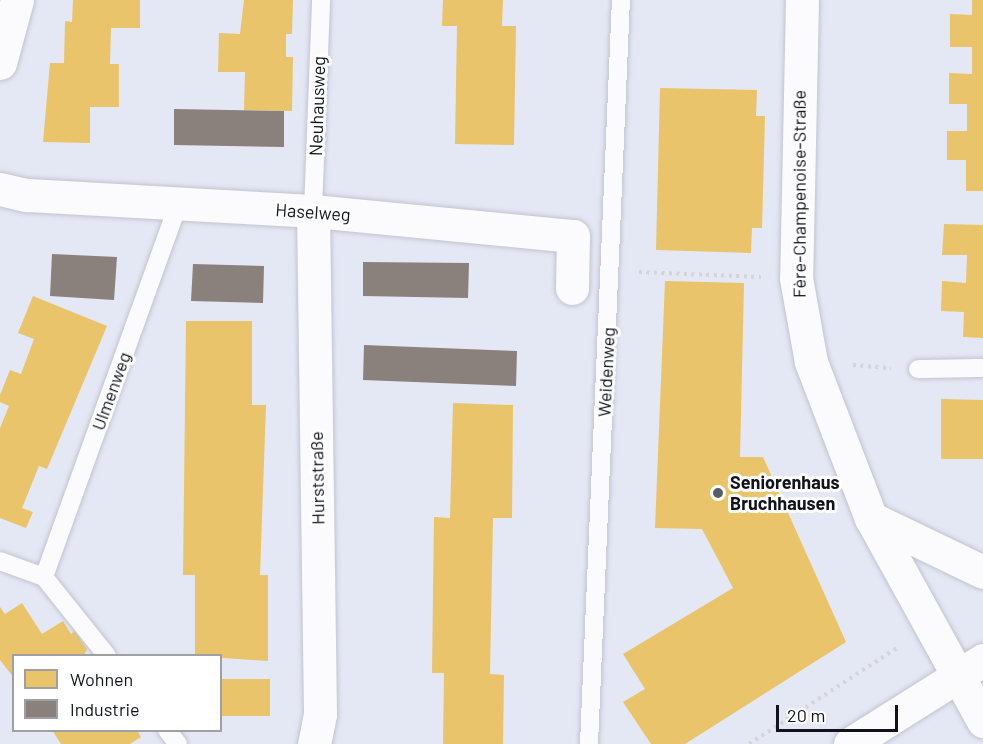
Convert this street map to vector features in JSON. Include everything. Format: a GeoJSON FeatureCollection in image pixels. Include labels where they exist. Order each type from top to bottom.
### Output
{"type":"FeatureCollection","features":[{"type":"Feature","properties":{"kind":"street","name":"Fère-Champenoise-Straße"},"geometry":{"type":"LineString","coordinates":[[802,0],[796,278],[811,362],[871,518],[929,629],[970,669],[983,721]]}},
{"type":"Feature","properties":{"kind":"street"},"geometry":{"type":"LineString","coordinates":[[0,63],[10,15]]}},
{"type":"Feature","properties":{"kind":"street","name":"Haselweg"},"geometry":{"type":"LineString","coordinates":[[0,189],[178,204],[313,212],[573,236],[572,288]]}},
{"type":"Feature","properties":{"kind":"street","name":"Hurststraße"},"geometry":{"type":"LineString","coordinates":[[313,212],[320,714],[314,744]]}},
{"type":"Feature","properties":{"kind":"street"},"geometry":{"type":"LineString","coordinates":[[871,518],[983,572]]}},
{"type":"Feature","properties":{"kind":"street"},"geometry":{"type":"LineString","coordinates":[[850,744],[970,669]]}},
{"type":"Feature","properties":{"kind":"lane","name":"Neuhausweg"},"geometry":{"type":"LineString","coordinates":[[313,212],[321,0]]}},
{"type":"Feature","properties":{"kind":"lane","name":"Weidenweg"},"geometry":{"type":"LineString","coordinates":[[589,744],[621,0]]}},
{"type":"Feature","properties":{"kind":"lane","name":"Ulmenweg"},"geometry":{"type":"LineString","coordinates":[[44,577],[178,204]]}},
{"type":"Feature","properties":{"kind":"lane"},"geometry":{"type":"LineString","coordinates":[[918,369],[983,368]]}},
{"type":"Feature","properties":{"kind":"lane"},"geometry":{"type":"LineString","coordinates":[[0,561],[44,577],[105,654]]}},
{"type":"Feature","properties":{"kind":"lane"},"geometry":{"type":"LineString","coordinates":[[169,732],[178,744]]}},
{"type":"Feature","properties":{"kind":"path"},"geometry":{"type":"LineString","coordinates":[[610,271],[796,278]]}},
{"type":"Feature","properties":{"kind":"path"},"geometry":{"type":"LineString","coordinates":[[811,362],[918,369]]}},
{"type":"Feature","properties":{"kind":"path"},"geometry":{"type":"LineString","coordinates":[[749,744],[929,629]]}},
{"type":"Feature","properties":{"kind":"building: Wohnen"},"geometry":{"type":"Polygon","coordinates":[[[73,0],[140,0],[140,28],[111,28],[110,64],[119,64],[119,107],[90,107],[90,143],[43,142],[50,63],[64,63],[65,21],[72,22],[73,0]]]}},
{"type":"Feature","properties":{"kind":"building: Wohnen"},"geometry":{"type":"Polygon","coordinates":[[[244,0],[293,0],[292,34],[286,34],[286,57],[293,57],[292,111],[244,110],[245,72],[218,72],[219,33],[240,34],[244,0]]]}},
{"type":"Feature","properties":{"kind":"building: Wohnen"},"geometry":{"type":"Polygon","coordinates":[[[443,0],[503,0],[502,26],[516,26],[514,145],[455,144],[457,26],[442,26],[443,0]]]}},
{"type":"Feature","properties":{"kind":"building: Wohnen"},"geometry":{"type":"Polygon","coordinates":[[[972,0],[983,0],[983,191],[966,191],[966,160],[947,160],[947,131],[967,131],[967,104],[949,104],[949,73],[972,74],[972,47],[950,47],[950,14],[972,15],[972,0]]]}},
{"type":"Feature","properties":{"kind":"building: Wohnen"},"geometry":{"type":"Polygon","coordinates":[[[660,88],[757,90],[756,116],[765,116],[762,228],[752,228],[751,253],[656,250],[660,88]]]}},
{"type":"Feature","properties":{"kind":"building: Wohnen"},"geometry":{"type":"Polygon","coordinates":[[[944,224],[983,225],[983,338],[963,337],[964,312],[941,311],[942,281],[966,283],[967,255],[942,255],[944,224]]]}},
{"type":"Feature","properties":{"kind":"building: Wohnen","name":"Seniorenhaus Bruchhausen"},"geometry":{"type":"Polygon","coordinates":[[[665,281],[744,283],[740,457],[763,457],[846,642],[685,744],[651,744],[623,702],[645,689],[623,654],[733,588],[702,529],[655,528],[665,281]]]}},
{"type":"Feature","properties":{"kind":"building: Wohnen"},"geometry":{"type":"Polygon","coordinates":[[[33,296],[107,326],[47,469],[39,466],[22,508],[33,512],[26,528],[0,518],[0,428],[9,406],[0,402],[0,395],[10,370],[21,374],[34,339],[18,333],[33,296]]]}},
{"type":"Feature","properties":{"kind":"building: Wohnen"},"geometry":{"type":"Polygon","coordinates":[[[186,321],[252,321],[252,405],[266,405],[260,575],[268,575],[268,661],[222,658],[222,654],[195,654],[195,575],[183,575],[186,321]]]}},
{"type":"Feature","properties":{"kind":"building: Wohnen"},"geometry":{"type":"Polygon","coordinates":[[[941,399],[983,400],[983,459],[941,459],[941,399]]]}},
{"type":"Feature","properties":{"kind":"building: Wohnen"},"geometry":{"type":"Polygon","coordinates":[[[453,403],[513,405],[512,518],[493,518],[490,674],[504,675],[503,744],[443,744],[444,673],[432,673],[434,517],[450,518],[453,403]]]}},
{"type":"Feature","properties":{"kind":"building: Wohnen"},"geometry":{"type":"Polygon","coordinates":[[[22,603],[42,634],[63,621],[71,634],[75,631],[87,649],[85,654],[12,654],[12,675],[0,660],[0,607],[5,614],[22,603]]]}},
{"type":"Feature","properties":{"kind":"building: Wohnen"},"geometry":{"type":"Polygon","coordinates":[[[222,679],[270,679],[270,716],[222,716],[222,679]]]}},
{"type":"Feature","properties":{"kind":"building: Wohnen"},"geometry":{"type":"Polygon","coordinates":[[[53,732],[138,732],[141,737],[130,744],[61,744],[53,732]]]}},
{"type":"Feature","properties":{"kind":"building: Industrie"},"geometry":{"type":"Polygon","coordinates":[[[174,109],[284,111],[284,147],[174,145],[174,109]]]}},
{"type":"Feature","properties":{"kind":"building: Industrie"},"geometry":{"type":"Polygon","coordinates":[[[52,254],[117,257],[114,300],[50,296],[52,254]]]}},
{"type":"Feature","properties":{"kind":"building: Industrie"},"geometry":{"type":"Polygon","coordinates":[[[363,262],[469,263],[468,298],[363,296],[363,262]]]}},
{"type":"Feature","properties":{"kind":"building: Industrie"},"geometry":{"type":"Polygon","coordinates":[[[193,264],[264,266],[263,303],[191,301],[193,264]]]}},
{"type":"Feature","properties":{"kind":"building: Industrie"},"geometry":{"type":"Polygon","coordinates":[[[364,345],[517,351],[516,386],[363,380],[364,345]]]}},
{"type":"Feature","properties":{"kind":"place","name":"Seniorenhaus Bruchhausen"},"geometry":{"type":"Point","coordinates":[718,493]}}]}
